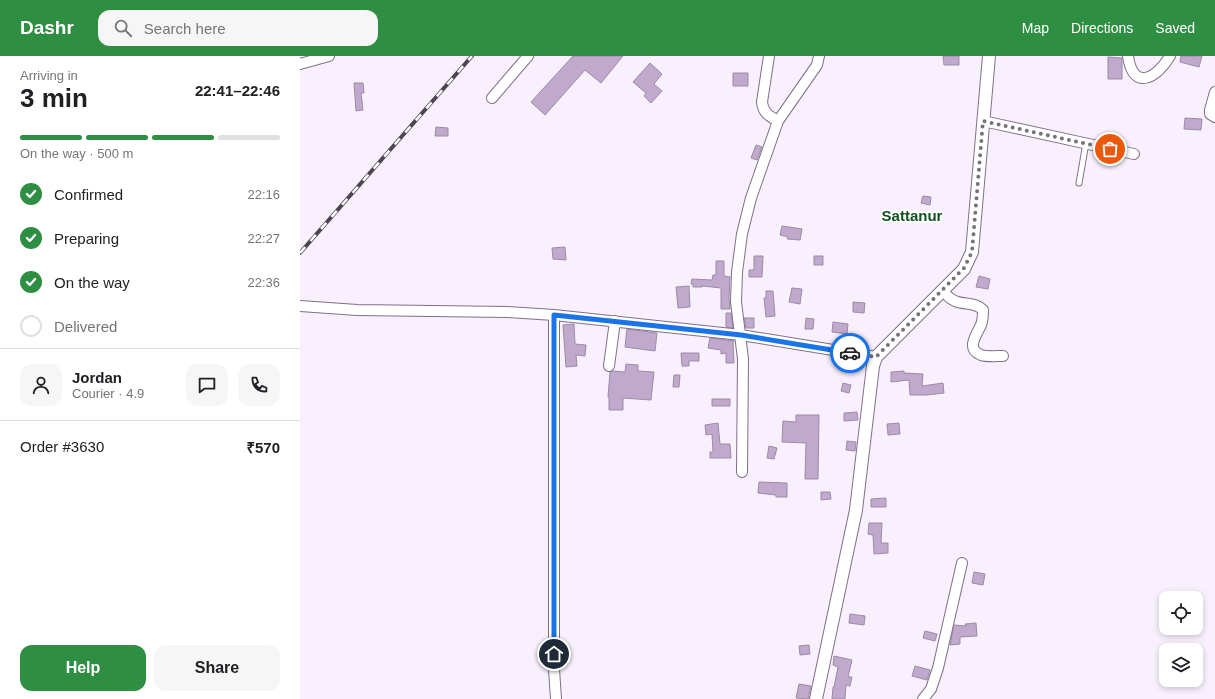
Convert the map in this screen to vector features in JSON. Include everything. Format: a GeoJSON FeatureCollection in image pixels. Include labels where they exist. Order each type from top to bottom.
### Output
{"type":"FeatureCollection","features":[{"type":"Feature","properties":{"kind":"street"},"geometry":{"type":"LineString","coordinates":[[300,64],[329,56]]}},
{"type":"Feature","properties":{"kind":"street"},"geometry":{"type":"LineString","coordinates":[[492,98],[528,56]]}},
{"type":"Feature","properties":{"kind":"street"},"geometry":{"type":"LineString","coordinates":[[768,56],[762,108],[764,113],[778,122]]}},
{"type":"Feature","properties":{"kind":"street"},"geometry":{"type":"LineString","coordinates":[[742,472],[743,360],[741,335],[737,322],[736,302],[737,272],[742,234],[751,198],[778,122],[817,65],[819,56]]}},
{"type":"Feature","properties":{"kind":"street"},"geometry":{"type":"LineString","coordinates":[[816,699],[856,510],[873,366],[876,357],[964,268],[972,252],[989,56]]}},
{"type":"Feature","properties":{"kind":"street"},"geometry":{"type":"LineString","coordinates":[[1128,56],[1129,64],[1133,71],[1141,78],[1147,78],[1156,73],[1164,66],[1170,56]]}},
{"type":"Feature","properties":{"kind":"street"},"geometry":{"type":"LineString","coordinates":[[1215,92],[1210,114],[1215,117]]}},
{"type":"Feature","properties":{"kind":"street"},"geometry":{"type":"LineString","coordinates":[[983,121],[1134,154]]}},
{"type":"Feature","properties":{"kind":"street"},"geometry":{"type":"LineString","coordinates":[[943,290],[949,297],[956,301],[980,306],[983,310],[983,315],[981,324],[974,338],[973,345],[976,351],[981,355],[1003,356]]}},
{"type":"Feature","properties":{"kind":"street"},"geometry":{"type":"LineString","coordinates":[[300,306],[357,310],[513,312],[554,315],[741,335],[876,357]]}},
{"type":"Feature","properties":{"kind":"street"},"geometry":{"type":"LineString","coordinates":[[554,315],[554,654],[556,699]]}},
{"type":"Feature","properties":{"kind":"street"},"geometry":{"type":"LineString","coordinates":[[609,366],[615,322]]}},
{"type":"Feature","properties":{"kind":"street"},"geometry":{"type":"LineString","coordinates":[[923,699],[931,689],[938,668],[962,564]]}},
{"type":"Feature","properties":{"kind":"lane"},"geometry":{"type":"LineString","coordinates":[[1079,183],[1086,143]]}},
{"type":"Feature","properties":{"kind":"building"},"geometry":{"type":"Polygon","coordinates":[[[573,56],[623,56],[601,83],[585,70],[545,115],[531,102],[573,56]]]}},
{"type":"Feature","properties":{"kind":"building"},"geometry":{"type":"Polygon","coordinates":[[[943,56],[959,56],[959,65],[944,65],[943,56]]]}},
{"type":"Feature","properties":{"kind":"building"},"geometry":{"type":"Polygon","coordinates":[[[1181,56],[1202,56],[1199,67],[1180,62],[1181,56]]]}},
{"type":"Feature","properties":{"kind":"building"},"geometry":{"type":"Polygon","coordinates":[[[1108,57],[1122,58],[1122,79],[1108,79],[1108,57]]]}},
{"type":"Feature","properties":{"kind":"building"},"geometry":{"type":"Polygon","coordinates":[[[650,63],[662,74],[654,84],[662,91],[651,103],[644,96],[646,93],[633,82],[650,63]]]}},
{"type":"Feature","properties":{"kind":"building"},"geometry":{"type":"Polygon","coordinates":[[[733,73],[748,73],[748,86],[733,86],[733,73]]]}},
{"type":"Feature","properties":{"kind":"building"},"geometry":{"type":"Polygon","coordinates":[[[354,83],[363,83],[364,93],[361,93],[363,110],[356,111],[354,83]]]}},
{"type":"Feature","properties":{"kind":"building"},"geometry":{"type":"Polygon","coordinates":[[[1185,118],[1202,119],[1201,130],[1184,129],[1185,118]]]}},
{"type":"Feature","properties":{"kind":"building"},"geometry":{"type":"Polygon","coordinates":[[[436,127],[448,128],[448,136],[435,136],[436,127]]]}},
{"type":"Feature","properties":{"kind":"building"},"geometry":{"type":"Polygon","coordinates":[[[756,145],[762,147],[757,160],[751,158],[756,145]]]}},
{"type":"Feature","properties":{"kind":"building"},"geometry":{"type":"Polygon","coordinates":[[[923,196],[931,197],[930,205],[921,203],[923,196]]]}},
{"type":"Feature","properties":{"kind":"building"},"geometry":{"type":"Polygon","coordinates":[[[782,226],[802,229],[800,240],[787,239],[788,237],[780,235],[782,226]]]}},
{"type":"Feature","properties":{"kind":"building"},"geometry":{"type":"Polygon","coordinates":[[[565,247],[566,260],[553,259],[552,248],[565,247]]]}},
{"type":"Feature","properties":{"kind":"building"},"geometry":{"type":"Polygon","coordinates":[[[754,256],[763,256],[762,277],[749,277],[749,270],[754,270],[754,256]]]}},
{"type":"Feature","properties":{"kind":"building"},"geometry":{"type":"Polygon","coordinates":[[[814,256],[823,256],[823,265],[814,265],[814,256]]]}},
{"type":"Feature","properties":{"kind":"building"},"geometry":{"type":"Polygon","coordinates":[[[716,261],[724,261],[724,276],[730,277],[730,309],[721,309],[721,288],[702,286],[693,287],[693,284],[691,284],[692,279],[712,280],[713,275],[716,275],[716,261]]]}},
{"type":"Feature","properties":{"kind":"building"},"geometry":{"type":"Polygon","coordinates":[[[979,276],[990,279],[988,289],[976,287],[979,276]]]}},
{"type":"Feature","properties":{"kind":"building"},"geometry":{"type":"Polygon","coordinates":[[[689,286],[690,307],[678,308],[676,287],[689,286]]]}},
{"type":"Feature","properties":{"kind":"building"},"geometry":{"type":"Polygon","coordinates":[[[792,288],[802,289],[800,304],[789,302],[792,288]]]}},
{"type":"Feature","properties":{"kind":"building"},"geometry":{"type":"Polygon","coordinates":[[[766,291],[773,291],[775,316],[766,317],[764,298],[766,298],[766,291]]]}},
{"type":"Feature","properties":{"kind":"building"},"geometry":{"type":"Polygon","coordinates":[[[853,302],[865,303],[864,313],[853,312],[853,302]]]}},
{"type":"Feature","properties":{"kind":"building"},"geometry":{"type":"Polygon","coordinates":[[[726,313],[731,313],[733,328],[726,327],[726,313]]]}},
{"type":"Feature","properties":{"kind":"building"},"geometry":{"type":"Polygon","coordinates":[[[744,318],[754,318],[754,328],[746,328],[744,318]]]}},
{"type":"Feature","properties":{"kind":"building"},"geometry":{"type":"Polygon","coordinates":[[[806,318],[814,319],[813,329],[805,329],[806,318]]]}},
{"type":"Feature","properties":{"kind":"building"},"geometry":{"type":"Polygon","coordinates":[[[833,322],[848,324],[847,334],[832,332],[833,322]]]}},
{"type":"Feature","properties":{"kind":"building"},"geometry":{"type":"Polygon","coordinates":[[[574,324],[575,344],[586,345],[585,356],[576,355],[577,366],[566,367],[563,325],[574,324]]]}},
{"type":"Feature","properties":{"kind":"building"},"geometry":{"type":"Polygon","coordinates":[[[627,329],[657,333],[655,351],[625,347],[627,329]]]}},
{"type":"Feature","properties":{"kind":"building"},"geometry":{"type":"Polygon","coordinates":[[[710,338],[734,341],[734,363],[726,363],[726,353],[721,354],[721,350],[708,348],[710,338]]]}},
{"type":"Feature","properties":{"kind":"building"},"geometry":{"type":"Polygon","coordinates":[[[681,353],[699,353],[699,361],[689,361],[689,366],[682,366],[681,353]]]}},
{"type":"Feature","properties":{"kind":"building"},"geometry":{"type":"Polygon","coordinates":[[[626,364],[638,365],[638,371],[654,372],[651,400],[623,398],[623,410],[609,410],[608,397],[610,372],[625,372],[626,364]]]}},
{"type":"Feature","properties":{"kind":"building"},"geometry":{"type":"Polygon","coordinates":[[[904,371],[904,373],[923,374],[922,386],[943,383],[944,393],[910,395],[909,380],[891,382],[891,372],[904,371]]]}},
{"type":"Feature","properties":{"kind":"building"},"geometry":{"type":"Polygon","coordinates":[[[674,375],[680,375],[679,387],[673,387],[674,375]]]}},
{"type":"Feature","properties":{"kind":"building"},"geometry":{"type":"Polygon","coordinates":[[[843,383],[851,385],[849,393],[841,391],[843,383]]]}},
{"type":"Feature","properties":{"kind":"building"},"geometry":{"type":"Polygon","coordinates":[[[712,399],[730,399],[730,406],[712,406],[712,399]]]}},
{"type":"Feature","properties":{"kind":"building"},"geometry":{"type":"Polygon","coordinates":[[[857,412],[858,420],[844,421],[844,413],[857,412]]]}},
{"type":"Feature","properties":{"kind":"building"},"geometry":{"type":"Polygon","coordinates":[[[796,415],[819,415],[818,479],[805,479],[806,443],[782,442],[783,421],[796,422],[796,415]]]}},
{"type":"Feature","properties":{"kind":"building"},"geometry":{"type":"Polygon","coordinates":[[[718,423],[720,444],[730,444],[731,458],[710,458],[710,452],[713,452],[712,434],[706,435],[705,425],[718,423]]]}},
{"type":"Feature","properties":{"kind":"building"},"geometry":{"type":"Polygon","coordinates":[[[899,423],[900,434],[888,435],[887,424],[899,423]]]}},
{"type":"Feature","properties":{"kind":"building"},"geometry":{"type":"Polygon","coordinates":[[[847,441],[856,442],[855,451],[846,450],[847,441]]]}},
{"type":"Feature","properties":{"kind":"building"},"geometry":{"type":"Polygon","coordinates":[[[769,446],[777,448],[774,459],[767,458],[769,446]]]}},
{"type":"Feature","properties":{"kind":"building"},"geometry":{"type":"Polygon","coordinates":[[[759,482],[787,483],[787,497],[776,497],[776,495],[758,493],[759,482]]]}},
{"type":"Feature","properties":{"kind":"building"},"geometry":{"type":"Polygon","coordinates":[[[821,492],[830,492],[831,499],[821,500],[821,492]]]}},
{"type":"Feature","properties":{"kind":"building"},"geometry":{"type":"Polygon","coordinates":[[[886,498],[886,507],[871,507],[871,499],[886,498]]]}},
{"type":"Feature","properties":{"kind":"building"},"geometry":{"type":"Polygon","coordinates":[[[869,523],[882,523],[881,543],[888,543],[888,553],[874,554],[873,535],[868,534],[869,523]]]}},
{"type":"Feature","properties":{"kind":"building"},"geometry":{"type":"Polygon","coordinates":[[[974,572],[985,574],[983,585],[972,583],[974,572]]]}},
{"type":"Feature","properties":{"kind":"building"},"geometry":{"type":"Polygon","coordinates":[[[850,614],[865,616],[864,625],[849,623],[850,614]]]}},
{"type":"Feature","properties":{"kind":"building"},"geometry":{"type":"Polygon","coordinates":[[[976,623],[977,636],[960,637],[960,644],[950,645],[954,625],[966,626],[965,624],[976,623]]]}},
{"type":"Feature","properties":{"kind":"building"},"geometry":{"type":"Polygon","coordinates":[[[925,631],[937,634],[935,641],[923,638],[925,631]]]}},
{"type":"Feature","properties":{"kind":"building"},"geometry":{"type":"Polygon","coordinates":[[[809,645],[810,654],[800,655],[799,646],[809,645]]]}},
{"type":"Feature","properties":{"kind":"building"},"geometry":{"type":"Polygon","coordinates":[[[834,656],[852,660],[848,677],[852,677],[850,686],[846,685],[845,699],[832,699],[833,687],[838,667],[833,665],[834,656]]]}},
{"type":"Feature","properties":{"kind":"building"},"geometry":{"type":"Polygon","coordinates":[[[915,666],[930,670],[927,680],[912,676],[915,666]]]}},
{"type":"Feature","properties":{"kind":"building"},"geometry":{"type":"Polygon","coordinates":[[[799,684],[811,686],[808,699],[796,698],[799,684]]]}},
{"type":"Feature","properties":{"kind":"railway"},"geometry":{"type":"LineString","coordinates":[[300,253],[472,56]]}},
{"type":"Feature","properties":{"kind":"way so far"},"geometry":{"type":"LineString","coordinates":[[850,353],[876,357],[964,268],[972,252],[983,121],[1110,149]]}},
{"type":"Feature","properties":{"kind":"district","name":"Sattanur"},"geometry":{"type":"Point","coordinates":[912,216]}},
{"type":"Feature","properties":{"kind":"route"},"geometry":{"type":"LineString","coordinates":[[554,654],[554,315],[741,335],[850,353]]}}]}
